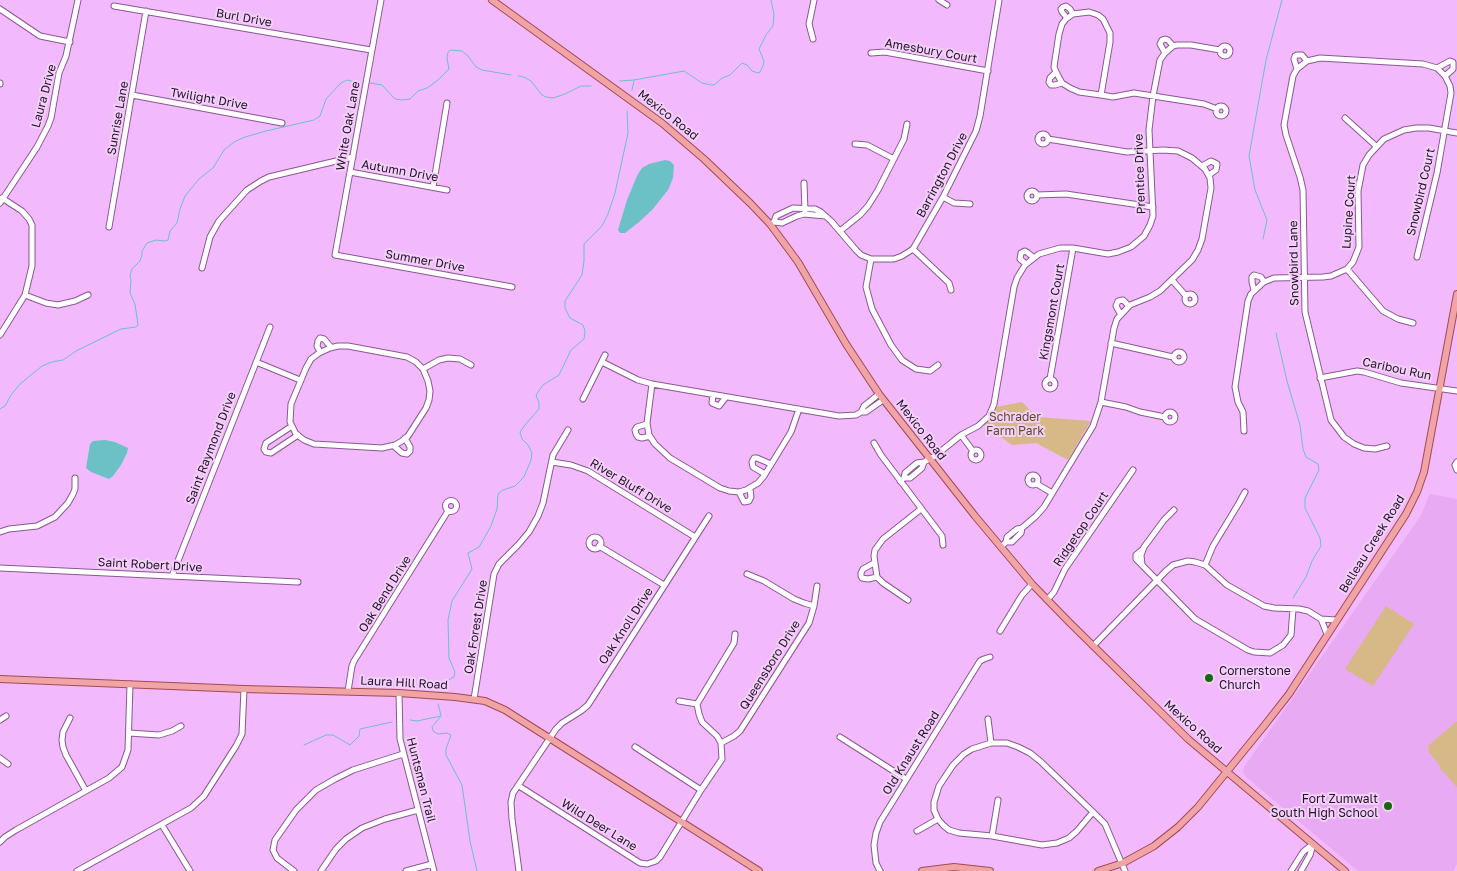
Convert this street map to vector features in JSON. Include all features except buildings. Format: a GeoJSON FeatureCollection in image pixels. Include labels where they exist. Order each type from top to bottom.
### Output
{"type":"FeatureCollection","features":[{"type":"Feature","properties":{"kind":"main road","name":"Mexico Road"},"geometry":{"type":"LineString","coordinates":[[492,0],[662,123],[704,159],[772,223],[808,277],[846,344],[878,394],[927,461],[1032,584],[1172,724],[1345,871]]}},
{"type":"Feature","properties":{"kind":"main road","name":"Belleau Creek Road"},"geometry":{"type":"LineString","coordinates":[[1098,871],[1123,862],[1154,846],[1178,827],[1198,807],[1288,694],[1396,530],[1417,492],[1424,472],[1455,322],[1457,294]]}},
{"type":"Feature","properties":{"kind":"main road","name":"Laura Hill Road"},"geometry":{"type":"LineString","coordinates":[[0,679],[399,693],[474,698],[505,710],[759,871]]}},
{"type":"Feature","properties":{"kind":"main road"},"geometry":{"type":"LineString","coordinates":[[922,871],[954,867],[990,871]]}},
{"type":"Feature","properties":{"kind":"street","name":"Laura Drive"},"geometry":{"type":"LineString","coordinates":[[1,200],[37,147],[48,126],[58,73],[70,42],[78,0]]}},
{"type":"Feature","properties":{"kind":"street","name":"White Oak Lane"},"geometry":{"type":"LineString","coordinates":[[335,255],[381,0]]}},
{"type":"Feature","properties":{"kind":"street"},"geometry":{"type":"LineString","coordinates":[[813,38],[809,24],[814,0]]}},
{"type":"Feature","properties":{"kind":"street"},"geometry":{"type":"LineString","coordinates":[[939,0],[947,5]]}},
{"type":"Feature","properties":{"kind":"street","name":"Barrington Drive"},"geometry":{"type":"LineString","coordinates":[[913,249],[943,197],[976,131],[1000,0]]}},
{"type":"Feature","properties":{"kind":"street","name":"Burl Drive"},"geometry":{"type":"LineString","coordinates":[[114,6],[371,50]]}},
{"type":"Feature","properties":{"kind":"street"},"geometry":{"type":"LineString","coordinates":[[1067,18],[1061,10],[1063,7],[1066,6],[1074,14]]}},
{"type":"Feature","properties":{"kind":"street"},"geometry":{"type":"LineString","coordinates":[[0,9],[40,36],[70,42]]}},
{"type":"Feature","properties":{"kind":"street","name":"Sunrise Lane"},"geometry":{"type":"LineString","coordinates":[[108,227],[146,11]]}},
{"type":"Feature","properties":{"kind":"street"},"geometry":{"type":"LineString","coordinates":[[1101,95],[1110,33],[1107,25],[1098,15],[1089,12],[1074,14],[1062,24],[1059,34],[1054,67],[1062,83],[1079,92],[1112,97],[1134,93],[1204,104],[1217,109]]}},
{"type":"Feature","properties":{"kind":"street","name":"Prentice Drive"},"geometry":{"type":"LineString","coordinates":[[1165,53],[1160,44],[1162,40],[1165,38],[1173,46]]}},
{"type":"Feature","properties":{"kind":"street","name":"Prentice Drive"},"geometry":{"type":"LineString","coordinates":[[902,479],[910,478],[927,461],[989,416],[994,404],[1014,287],[1017,278],[1026,264],[1033,257],[1049,250],[1060,248],[1073,248],[1108,254],[1118,252],[1132,246],[1144,236],[1153,216],[1149,130],[1160,60],[1165,53],[1177,44],[1220,50]]}},
{"type":"Feature","properties":{"kind":"street","name":"Amesbury Court"},"geometry":{"type":"LineString","coordinates":[[871,53],[885,52],[988,71]]}},
{"type":"Feature","properties":{"kind":"street","name":"Snowbird Lane"},"geometry":{"type":"LineString","coordinates":[[1387,446],[1375,449],[1364,448],[1344,437],[1332,420],[1320,378],[1305,312],[1303,190],[1284,125],[1291,82],[1297,69],[1294,56],[1297,54],[1302,55],[1307,61],[1320,58],[1413,63],[1437,68],[1450,61],[1453,62],[1454,68],[1446,76],[1451,93],[1444,131]]}},
{"type":"Feature","properties":{"kind":"street"},"geometry":{"type":"LineString","coordinates":[[1297,69],[1307,61]]}},
{"type":"Feature","properties":{"kind":"street"},"geometry":{"type":"LineString","coordinates":[[1437,68],[1446,76]]}},
{"type":"Feature","properties":{"kind":"street"},"geometry":{"type":"LineString","coordinates":[[1056,72],[1049,82],[1055,85],[1062,83]]}},
{"type":"Feature","properties":{"kind":"street","name":"Twilight Drive"},"geometry":{"type":"LineString","coordinates":[[132,95],[232,112],[282,123]]}},
{"type":"Feature","properties":{"kind":"street"},"geometry":{"type":"LineString","coordinates":[[433,187],[447,103]]}},
{"type":"Feature","properties":{"kind":"street"},"geometry":{"type":"LineString","coordinates":[[1345,118],[1376,146]]}},
{"type":"Feature","properties":{"kind":"street"},"geometry":{"type":"LineString","coordinates":[[840,231],[868,206],[904,139],[907,124]]}},
{"type":"Feature","properties":{"kind":"street","name":"Lupine Court"},"geometry":{"type":"LineString","coordinates":[[1347,269],[1353,262],[1359,247],[1358,191],[1363,165],[1376,146],[1393,134],[1404,130],[1422,128],[1457,133]]}},
{"type":"Feature","properties":{"kind":"street","name":"Snowbird Court"},"geometry":{"type":"LineString","coordinates":[[1417,257],[1437,173],[1444,131]]}},
{"type":"Feature","properties":{"kind":"street"},"geometry":{"type":"LineString","coordinates":[[1000,547],[1006,542],[1012,542],[1021,533],[1022,528],[1036,516],[1093,426],[1102,402],[1114,328],[1121,315],[1129,306],[1160,291],[1192,260],[1198,250],[1202,239],[1212,181],[1202,166],[1178,151],[1149,150],[1127,152],[1048,139]]}},
{"type":"Feature","properties":{"kind":"street"},"geometry":{"type":"LineString","coordinates":[[855,144],[868,145],[894,159]]}},
{"type":"Feature","properties":{"kind":"street"},"geometry":{"type":"LineString","coordinates":[[202,268],[210,237],[218,221],[239,197],[255,184],[269,177],[353,158]]}},
{"type":"Feature","properties":{"kind":"street"},"geometry":{"type":"LineString","coordinates":[[1202,166],[1211,161],[1217,164],[1216,170],[1209,175]]}},
{"type":"Feature","properties":{"kind":"street","name":"Autumn Drive"},"geometry":{"type":"LineString","coordinates":[[350,172],[447,190]]}},
{"type":"Feature","properties":{"kind":"street"},"geometry":{"type":"LineString","coordinates":[[804,183],[805,211]]}},
{"type":"Feature","properties":{"kind":"street"},"geometry":{"type":"LineString","coordinates":[[1037,195],[1066,194],[1153,207]]}},
{"type":"Feature","properties":{"kind":"street"},"geometry":{"type":"LineString","coordinates":[[943,197],[954,203],[970,204]]}},
{"type":"Feature","properties":{"kind":"street"},"geometry":{"type":"LineString","coordinates":[[0,335],[25,295],[32,266],[32,225],[22,211],[1,200]]}},
{"type":"Feature","properties":{"kind":"street"},"geometry":{"type":"LineString","coordinates":[[805,211],[782,223],[772,223],[776,216],[793,208],[805,211],[825,216],[856,250],[871,259],[894,259],[913,249],[949,283],[951,290]]}},
{"type":"Feature","properties":{"kind":"street","name":"Kingsmont Court"},"geometry":{"type":"LineString","coordinates":[[1050,379],[1073,248]]}},
{"type":"Feature","properties":{"kind":"street","name":"Prentice Drive"},"geometry":{"type":"LineString","coordinates":[[1026,264],[1020,259],[1022,253],[1028,253],[1033,257]]}},
{"type":"Feature","properties":{"kind":"street","name":"Summer Drive"},"geometry":{"type":"LineString","coordinates":[[335,255],[512,287]]}},
{"type":"Feature","properties":{"kind":"street"},"geometry":{"type":"LineString","coordinates":[[871,259],[866,287],[872,309],[891,345],[902,360],[916,369],[930,371],[938,365]]}},
{"type":"Feature","properties":{"kind":"street"},"geometry":{"type":"LineString","coordinates":[[1244,431],[1243,412],[1234,387],[1248,302],[1254,290],[1264,282],[1274,278],[1332,276],[1347,269],[1383,311],[1398,319],[1414,323]]}},
{"type":"Feature","properties":{"kind":"street"},"geometry":{"type":"LineString","coordinates":[[1254,290],[1252,278],[1254,275],[1260,277],[1264,282]]}},
{"type":"Feature","properties":{"kind":"street"},"geometry":{"type":"LineString","coordinates":[[1172,280],[1186,296]]}},
{"type":"Feature","properties":{"kind":"street"},"geometry":{"type":"LineString","coordinates":[[25,295],[46,303],[58,304],[75,301],[88,295]]}},
{"type":"Feature","properties":{"kind":"street"},"geometry":{"type":"LineString","coordinates":[[1121,315],[1116,306],[1118,301],[1123,300],[1129,306]]}},
{"type":"Feature","properties":{"kind":"street","name":"Saint Raymond Drive"},"geometry":{"type":"LineString","coordinates":[[172,576],[270,327]]}},
{"type":"Feature","properties":{"kind":"street"},"geometry":{"type":"LineString","coordinates":[[320,352],[318,341],[320,338],[324,339],[332,347]]}},
{"type":"Feature","properties":{"kind":"street"},"geometry":{"type":"LineString","coordinates":[[1111,343],[1173,357]]}},
{"type":"Feature","properties":{"kind":"street"},"geometry":{"type":"LineString","coordinates":[[348,346],[407,357],[423,369],[430,391],[426,408],[405,438],[394,446],[382,448],[314,444],[304,440],[292,426],[291,404],[300,380],[311,360],[320,352],[332,347],[348,346]]}},
{"type":"Feature","properties":{"kind":"street"},"geometry":{"type":"LineString","coordinates":[[583,400],[605,355]]}},
{"type":"Feature","properties":{"kind":"street"},"geometry":{"type":"LineString","coordinates":[[423,369],[439,360],[448,358],[460,359],[471,365]]}},
{"type":"Feature","properties":{"kind":"street"},"geometry":{"type":"LineString","coordinates":[[256,362],[300,380]]}},
{"type":"Feature","properties":{"kind":"street"},"geometry":{"type":"LineString","coordinates":[[602,362],[638,380],[652,384],[839,416],[856,415],[866,412],[883,400]]}},
{"type":"Feature","properties":{"kind":"street","name":"Caribou Run"},"geometry":{"type":"LineString","coordinates":[[1320,378],[1357,371],[1401,383],[1457,392]]}},
{"type":"Feature","properties":{"kind":"street"},"geometry":{"type":"LineString","coordinates":[[652,384],[647,424],[650,436],[655,444],[670,458],[720,488],[729,491],[738,492],[758,483],[792,432],[799,409]]}},
{"type":"Feature","properties":{"kind":"street"},"geometry":{"type":"LineString","coordinates":[[861,412],[864,406],[878,394]]}},
{"type":"Feature","properties":{"kind":"street"},"geometry":{"type":"LineString","coordinates":[[713,395],[712,402],[719,406],[726,397]]}},
{"type":"Feature","properties":{"kind":"street"},"geometry":{"type":"LineString","coordinates":[[1102,402],[1165,417]]}},
{"type":"Feature","properties":{"kind":"street"},"geometry":{"type":"LineString","coordinates":[[647,424],[637,427],[636,434],[642,438],[650,436]]}},
{"type":"Feature","properties":{"kind":"street"},"geometry":{"type":"LineString","coordinates":[[292,426],[266,443],[264,449],[266,452],[271,453],[298,435]]}},
{"type":"Feature","properties":{"kind":"street","name":"Oak Forest Drive"},"geometry":{"type":"LineString","coordinates":[[474,698],[494,574],[499,564],[529,532],[538,516],[556,450],[568,430]]}},
{"type":"Feature","properties":{"kind":"street"},"geometry":{"type":"LineString","coordinates":[[961,435],[973,451]]}},
{"type":"Feature","properties":{"kind":"street"},"geometry":{"type":"LineString","coordinates":[[394,446],[402,453],[407,454],[410,451],[410,447],[405,438]]}},
{"type":"Feature","properties":{"kind":"street"},"geometry":{"type":"LineString","coordinates":[[874,443],[881,456],[902,479],[921,509],[942,536],[943,545]]}},
{"type":"Feature","properties":{"kind":"street"},"geometry":{"type":"LineString","coordinates":[[765,474],[753,467],[752,462],[754,458],[771,464]]}},
{"type":"Feature","properties":{"kind":"street","name":"River Bluff Drive"},"geometry":{"type":"LineString","coordinates":[[552,462],[571,465],[588,471],[695,537]]}},
{"type":"Feature","properties":{"kind":"street"},"geometry":{"type":"LineString","coordinates":[[1457,462],[1455,466],[1457,470]]}},
{"type":"Feature","properties":{"kind":"street","name":"Ridgetop Court"},"geometry":{"type":"LineString","coordinates":[[1047,600],[1133,470]]}},
{"type":"Feature","properties":{"kind":"street"},"geometry":{"type":"LineString","coordinates":[[0,532],[9,529],[37,526],[54,517],[63,509],[73,494],[75,478]]}},
{"type":"Feature","properties":{"kind":"street"},"geometry":{"type":"LineString","coordinates":[[1037,484],[1052,493]]}},
{"type":"Feature","properties":{"kind":"street"},"geometry":{"type":"LineString","coordinates":[[738,492],[744,502],[749,501],[751,496],[750,488]]}},
{"type":"Feature","properties":{"kind":"street"},"geometry":{"type":"LineString","coordinates":[[1205,565],[1213,546],[1244,492]]}},
{"type":"Feature","properties":{"kind":"street"},"geometry":{"type":"LineString","coordinates":[[908,600],[882,583],[877,577],[874,563],[875,550],[883,539],[921,509]]}},
{"type":"Feature","properties":{"kind":"street"},"geometry":{"type":"LineString","coordinates":[[1174,510],[1142,549],[1142,565],[1195,619],[1254,652],[1270,653],[1288,639],[1292,630],[1293,609]]}},
{"type":"Feature","properties":{"kind":"street","name":"Oak Bend Drive"},"geometry":{"type":"LineString","coordinates":[[348,691],[354,661],[448,511]]}},
{"type":"Feature","properties":{"kind":"street","name":"Oak Knoll Drive"},"geometry":{"type":"LineString","coordinates":[[519,871],[512,819],[511,803],[513,793],[562,723],[582,711],[588,704],[709,516]]}},
{"type":"Feature","properties":{"kind":"street"},"geometry":{"type":"LineString","coordinates":[[599,546],[664,586]]}},
{"type":"Feature","properties":{"kind":"street"},"geometry":{"type":"LineString","coordinates":[[1093,646],[1173,565],[1188,561],[1205,565],[1227,585],[1264,606],[1308,611],[1321,619],[1336,620]]}},
{"type":"Feature","properties":{"kind":"street"},"geometry":{"type":"LineString","coordinates":[[874,563],[863,569],[861,576],[868,580],[877,577]]}},
{"type":"Feature","properties":{"kind":"street","name":"Saint Robert Drive"},"geometry":{"type":"LineString","coordinates":[[0,568],[298,582]]}},
{"type":"Feature","properties":{"kind":"street"},"geometry":{"type":"LineString","coordinates":[[747,574],[764,581],[794,599],[814,606]]}},
{"type":"Feature","properties":{"kind":"street"},"geometry":{"type":"LineString","coordinates":[[1000,632],[1022,595],[1032,584]]}},
{"type":"Feature","properties":{"kind":"street","name":"Queensboro Drive"},"geometry":{"type":"LineString","coordinates":[[721,743],[740,731],[809,623],[817,586]]}},
{"type":"Feature","properties":{"kind":"street"},"geometry":{"type":"LineString","coordinates":[[1321,619],[1327,634]]}},
{"type":"Feature","properties":{"kind":"street"},"geometry":{"type":"LineString","coordinates":[[721,743],[717,736],[702,722],[698,714],[697,704],[734,644],[735,634]]}},
{"type":"Feature","properties":{"kind":"street","name":"Old Knaust Road"},"geometry":{"type":"LineString","coordinates":[[880,871],[874,852],[874,838],[877,827],[980,662],[990,658]]}},
{"type":"Feature","properties":{"kind":"street"},"geometry":{"type":"LineString","coordinates":[[0,842],[16,830],[109,778],[122,767],[128,750],[130,684]]}},
{"type":"Feature","properties":{"kind":"street"},"geometry":{"type":"LineString","coordinates":[[77,871],[191,808],[204,796],[242,734],[244,689]]}},
{"type":"Feature","properties":{"kind":"street","name":"Huntsman Trail"},"geometry":{"type":"LineString","coordinates":[[399,693],[399,730],[403,754],[434,871]]}},
{"type":"Feature","properties":{"kind":"street"},"geometry":{"type":"LineString","coordinates":[[679,701],[697,704]]}},
{"type":"Feature","properties":{"kind":"street"},"geometry":{"type":"LineString","coordinates":[[0,720],[6,716]]}},
{"type":"Feature","properties":{"kind":"street"},"geometry":{"type":"LineString","coordinates":[[70,718],[63,732],[63,748],[86,791]]}},
{"type":"Feature","properties":{"kind":"street"},"geometry":{"type":"LineString","coordinates":[[988,719],[991,743]]}},
{"type":"Feature","properties":{"kind":"street"},"geometry":{"type":"LineString","coordinates":[[129,734],[158,735],[181,726]]}},
{"type":"Feature","properties":{"kind":"street"},"geometry":{"type":"LineString","coordinates":[[840,737],[906,779]]}},
{"type":"Feature","properties":{"kind":"street","name":"Wild Deer Lane"},"geometry":{"type":"LineString","coordinates":[[519,786],[640,863],[652,863],[660,857],[700,790],[722,759],[721,743]]}},
{"type":"Feature","properties":{"kind":"street"},"geometry":{"type":"LineString","coordinates":[[1093,812],[1077,831],[1062,842],[1042,845],[992,836],[959,833],[950,830],[938,819],[934,810],[934,802],[935,794],[958,759],[972,749],[991,743],[1007,743],[1030,753],[1093,812],[1105,824],[1123,862],[1125,871]]}},
{"type":"Feature","properties":{"kind":"street"},"geometry":{"type":"LineString","coordinates":[[635,747],[700,790]]}},
{"type":"Feature","properties":{"kind":"street"},"geometry":{"type":"LineString","coordinates":[[294,871],[277,858],[273,850],[275,840],[296,810],[316,790],[335,779],[353,770],[403,754]]}},
{"type":"Feature","properties":{"kind":"street"},"geometry":{"type":"LineString","coordinates":[[0,758],[8,764]]}},
{"type":"Feature","properties":{"kind":"street"},"geometry":{"type":"LineString","coordinates":[[992,836],[998,800]]}},
{"type":"Feature","properties":{"kind":"street"},"geometry":{"type":"LineString","coordinates":[[321,871],[341,844],[362,828],[385,819],[418,810]]}},
{"type":"Feature","properties":{"kind":"street"},"geometry":{"type":"LineString","coordinates":[[917,831],[938,819]]}},
{"type":"Feature","properties":{"kind":"street"},"geometry":{"type":"LineString","coordinates":[[162,825],[189,871]]}},
{"type":"Feature","properties":{"kind":"street"},"geometry":{"type":"LineString","coordinates":[[1291,871],[1303,852],[1313,844]]}},
{"type":"Feature","properties":{"kind":"street"},"geometry":{"type":"LineString","coordinates":[[1302,871],[1313,844]]}},
{"type":"Feature","properties":{"kind":"street"},"geometry":{"type":"LineString","coordinates":[[406,871],[432,864]]}},
{"type":"Feature","properties":{"kind":"shaded area"},"geometry":{"type":"Polygon","coordinates":[[[665,160],[670,161],[674,165],[673,178],[668,190],[652,210],[639,222],[625,233],[620,233],[618,230],[637,176],[642,168],[649,164],[665,160]]]}},
{"type":"Feature","properties":{"kind":"shaded area"},"geometry":{"type":"Polygon","coordinates":[[[105,440],[128,448],[121,465],[109,479],[86,468],[90,444],[93,441],[105,440]]]}},
{"type":"Feature","properties":{"kind":"shaded area"},"geometry":{"type":"Polygon","coordinates":[[[1430,494],[1457,499],[1457,864],[1453,871],[1358,871],[1245,776],[1243,772],[1244,767],[1420,517],[1430,494]]]}},
{"type":"Feature","properties":{"kind":"green space","name":"Schrader Farm Park"},"geometry":{"type":"Polygon","coordinates":[[[1022,402],[1037,417],[1091,421],[1068,460],[1036,443],[1012,445],[984,425],[995,407],[1022,402]]]}},
{"type":"Feature","properties":{"kind":"green space"},"geometry":{"type":"Polygon","coordinates":[[[1386,606],[1414,624],[1373,686],[1345,669],[1386,606]]]}},
{"type":"Feature","properties":{"kind":"green space"},"geometry":{"type":"Polygon","coordinates":[[[1457,721],[1457,787],[1440,768],[1428,751],[1428,746],[1457,721]]]}},
{"type":"Feature","properties":{"kind":"waterway"},"geometry":{"type":"LineString","coordinates":[[620,81],[684,71],[702,83],[714,85],[722,78],[730,75],[742,63],[747,65],[752,71],[760,72],[764,61],[759,49],[773,26],[774,14],[771,0]]}},
{"type":"Feature","properties":{"kind":"waterway"},"geometry":{"type":"LineString","coordinates":[[1263,239],[1267,220],[1255,190],[1249,156],[1266,60],[1282,0]]}},
{"type":"Feature","properties":{"kind":"waterway"},"geometry":{"type":"LineString","coordinates":[[370,83],[382,85],[395,99],[410,99],[418,91],[427,88],[438,80],[449,69],[447,58],[448,52],[451,50],[462,51],[476,67],[482,70],[511,75]]}},
{"type":"Feature","properties":{"kind":"waterway"},"geometry":{"type":"LineString","coordinates":[[518,76],[531,81],[542,95],[553,98],[581,86],[591,86]]}},
{"type":"Feature","properties":{"kind":"waterway"},"geometry":{"type":"LineString","coordinates":[[0,409],[5,406],[20,384],[42,366],[63,360],[76,351],[121,329],[138,325],[135,304],[130,293],[132,269],[140,261],[142,251],[147,243],[156,240],[168,240],[170,231],[177,223],[185,196],[199,179],[213,168],[224,150],[234,142],[245,137],[314,120],[320,116],[326,99],[341,83],[347,80],[359,83]]}},
{"type":"Feature","properties":{"kind":"waterway"},"geometry":{"type":"LineString","coordinates":[[632,90],[634,81]]}},
{"type":"Feature","properties":{"kind":"waterway"},"geometry":{"type":"LineString","coordinates":[[438,685],[454,677],[455,672],[449,658],[448,620],[452,601],[472,569],[468,553],[479,547],[491,526],[497,509],[498,494],[515,486],[524,477],[532,453],[522,439],[520,432],[539,409],[536,395],[543,385],[559,375],[571,350],[584,339],[585,331],[583,325],[570,318],[565,308],[565,301],[582,275],[584,244],[602,226],[615,193],[628,133],[627,111]]}},
{"type":"Feature","properties":{"kind":"waterway"},"geometry":{"type":"LineString","coordinates":[[1276,333],[1300,425],[1303,449],[1306,457],[1318,464],[1319,470],[1305,498],[1305,508],[1320,538],[1321,546],[1293,598]]}},
{"type":"Feature","properties":{"kind":"waterway"},"geometry":{"type":"LineString","coordinates":[[438,704],[441,715]]}},
{"type":"Feature","properties":{"kind":"waterway"},"geometry":{"type":"LineString","coordinates":[[441,716],[432,727],[433,731],[438,734],[447,733],[451,735],[446,755],[462,785],[470,841],[477,871]]}},
{"type":"Feature","properties":{"kind":"waterway"},"geometry":{"type":"LineString","coordinates":[[410,720],[417,721],[441,716]]}},
{"type":"Feature","properties":{"kind":"waterway"},"geometry":{"type":"LineString","coordinates":[[304,745],[326,735],[333,735],[350,745],[359,736],[360,729],[392,722]]}},
{"type":"Feature","properties":{"kind":"place","name":"Cornerstone Church"},"geometry":{"type":"Point","coordinates":[1209,678]}},
{"type":"Feature","properties":{"kind":"place","name":"Fort Zumwalt South High School"},"geometry":{"type":"Point","coordinates":[1388,806]}}]}
